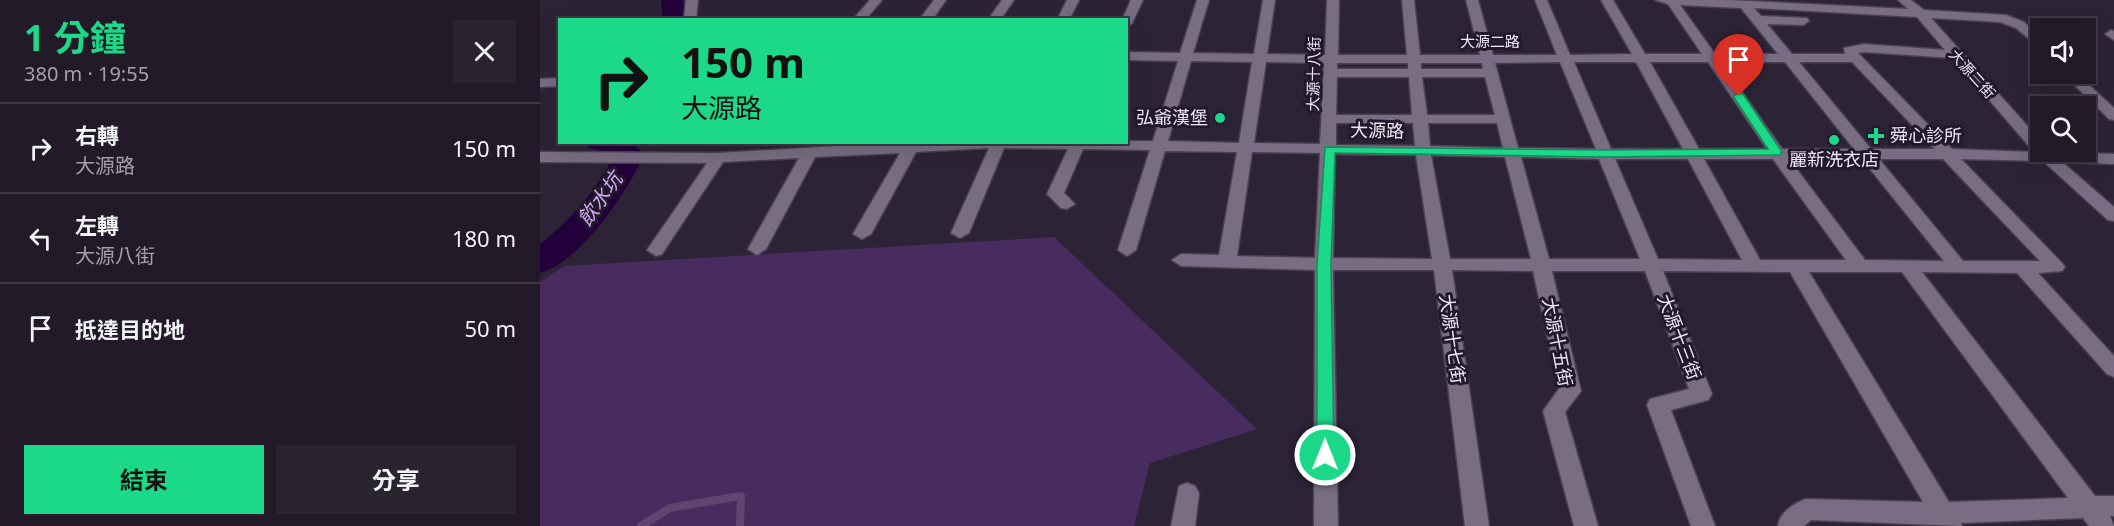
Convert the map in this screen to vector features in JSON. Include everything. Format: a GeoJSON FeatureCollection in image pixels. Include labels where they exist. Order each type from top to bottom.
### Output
{"type":"FeatureCollection","features":[{"type":"Feature","properties":{"kind":"street"},"geometry":{"type":"LineString","coordinates":[[690,18],[692,0]]}},
{"type":"Feature","properties":{"kind":"street"},"geometry":{"type":"LineString","coordinates":[[861,17],[876,0]]}},
{"type":"Feature","properties":{"kind":"street"},"geometry":{"type":"LineString","coordinates":[[926,18],[940,0]]}},
{"type":"Feature","properties":{"kind":"street"},"geometry":{"type":"LineString","coordinates":[[995,18],[1008,0]]}},
{"type":"Feature","properties":{"kind":"street"},"geometry":{"type":"LineString","coordinates":[[1065,18],[1073,0]]}},
{"type":"Feature","properties":{"kind":"street"},"geometry":{"type":"LineString","coordinates":[[1128,19],[1137,0]]}},
{"type":"Feature","properties":{"kind":"street"},"geometry":{"type":"LineString","coordinates":[[1127,250],[1203,0]]}},
{"type":"Feature","properties":{"kind":"street"},"geometry":{"type":"LineString","coordinates":[[1227,262],[1269,0]]}},
{"type":"Feature","properties":{"kind":"street","name":"大源十八街"},"geometry":{"type":"LineString","coordinates":[[1326,526],[1324,264],[1332,66],[1332,0]]}},
{"type":"Feature","properties":{"kind":"street","name":"大源十七街"},"geometry":{"type":"LineString","coordinates":[[1408,0],[1423,152],[1442,263],[1477,526]]}},
{"type":"Feature","properties":{"kind":"street","name":"大源十五街"},"geometry":{"type":"LineString","coordinates":[[1472,0],[1541,264],[1570,391],[1554,411],[1586,526]]}},
{"type":"Feature","properties":{"kind":"street","name":"大源十三街"},"geometry":{"type":"LineString","coordinates":[[1541,0],[1651,264],[1701,394],[1658,405],[1703,526]]}},
{"type":"Feature","properties":{"kind":"street"},"geometry":{"type":"LineString","coordinates":[[1607,0],[1643,59],[1691,153],[1754,266]]}},
{"type":"Feature","properties":{"kind":"street"},"geometry":{"type":"LineString","coordinates":[[1661,0],[2002,18],[2020,25],[2030,34]]}},
{"type":"Feature","properties":{"kind":"street","name":"大源二街"},"geometry":{"type":"LineString","coordinates":[[1904,0],[1921,14],[1953,54],[2030,139]]}},
{"type":"Feature","properties":{"kind":"street"},"geometry":{"type":"LineString","coordinates":[[1672,1],[1776,152],[1859,265]]}},
{"type":"Feature","properties":{"kind":"street"},"geometry":{"type":"LineString","coordinates":[[1745,5],[1956,264]]}},
{"type":"Feature","properties":{"kind":"street"},"geometry":{"type":"LineString","coordinates":[[1758,20],[1803,21]]}},
{"type":"Feature","properties":{"kind":"street"},"geometry":{"type":"LineString","coordinates":[[1180,260],[1324,264],[1906,266],[1956,264],[2023,268],[2056,267],[1849,51],[1851,49],[1953,54]]}},
{"type":"Feature","properties":{"kind":"street","name":"大源二路"},"geometry":{"type":"LineString","coordinates":[[1128,56],[1261,58],[1332,66],[1413,58],[1854,58]]}},
{"type":"Feature","properties":{"kind":"street"},"geometry":{"type":"LineString","coordinates":[[1332,66],[1416,72],[1491,73]]}},
{"type":"Feature","properties":{"kind":"street"},"geometry":{"type":"LineString","coordinates":[[540,82],[558,82]]}},
{"type":"Feature","properties":{"kind":"street"},"geometry":{"type":"LineString","coordinates":[[2080,84],[2114,116]]}},
{"type":"Feature","properties":{"kind":"street"},"geometry":{"type":"LineString","coordinates":[[1330,119],[1503,119]]}},
{"type":"Feature","properties":{"kind":"street"},"geometry":{"type":"LineString","coordinates":[[619,144],[639,157]]}},
{"type":"Feature","properties":{"kind":"street","name":"大源路"},"geometry":{"type":"LineString","coordinates":[[540,157],[718,158],[956,144]]}},
{"type":"Feature","properties":{"kind":"street"},"geometry":{"type":"LineString","coordinates":[[960,233],[999,144]]}},
{"type":"Feature","properties":{"kind":"street"},"geometry":{"type":"LineString","coordinates":[[1067,204],[1055,194],[1079,144]]}},
{"type":"Feature","properties":{"kind":"street","name":"大源路"},"geometry":{"type":"LineString","coordinates":[[1079,144],[1158,148],[1605,154],[2030,153]]}},
{"type":"Feature","properties":{"kind":"street"},"geometry":{"type":"LineString","coordinates":[[862,234],[913,145]]}},
{"type":"Feature","properties":{"kind":"street"},"geometry":{"type":"LineString","coordinates":[[758,249],[809,154]]}},
{"type":"Feature","properties":{"kind":"street","name":"大源路"},"geometry":{"type":"LineString","coordinates":[[2096,157],[2114,159]]}},
{"type":"Feature","properties":{"kind":"street"},"geometry":{"type":"LineString","coordinates":[[656,250],[718,158]]}},
{"type":"Feature","properties":{"kind":"street","name":"大源二街"},"geometry":{"type":"LineString","coordinates":[[2053,162],[2114,216]]}},
{"type":"Feature","properties":{"kind":"street"},"geometry":{"type":"LineString","coordinates":[[1796,266],[1946,520]]}},
{"type":"Feature","properties":{"kind":"street"},"geometry":{"type":"LineString","coordinates":[[1906,266],[2103,526]]}},
{"type":"Feature","properties":{"kind":"street"},"geometry":{"type":"LineString","coordinates":[[2023,268],[2114,369]]}},
{"type":"Feature","properties":{"kind":"street"},"geometry":{"type":"LineString","coordinates":[[1183,526],[1187,493]]}},
{"type":"Feature","properties":{"kind":"street"},"geometry":{"type":"LineString","coordinates":[[1790,526],[1789,524],[1806,509],[1946,520],[2088,506],[2114,506]]}},
{"type":"Feature","properties":{"kind":"shaded area"},"geometry":{"type":"Polygon","coordinates":[[[1054,237],[1257,429],[1150,463],[1134,526],[540,526],[540,282],[564,266],[1054,237]]]}},
{"type":"Feature","properties":{"kind":"waterway","name":"飲水坑"},"geometry":{"type":"LineString","coordinates":[[672,0],[675,18]]}},
{"type":"Feature","properties":{"kind":"waterway","name":"飲水坑"},"geometry":{"type":"LineString","coordinates":[[540,262],[575,233],[619,176],[629,155],[618,145],[612,144]]}},
{"type":"Feature","properties":{"kind":"waterway"},"geometry":{"type":"LineString","coordinates":[[641,526],[670,508],[741,496],[740,526]]}},
{"type":"Feature","properties":{"kind":"place","name":"弘爺漢堡"},"geometry":{"type":"Point","coordinates":[1220,118]}},
{"type":"Feature","properties":{"kind":"place","name":"舜心診所"},"geometry":{"type":"Point","coordinates":[1876,136]}},
{"type":"Feature","properties":{"kind":"place","name":"麗新洗衣店"},"geometry":{"type":"Point","coordinates":[1834,140]}},
{"type":"Feature","properties":{"kind":"route"},"geometry":{"type":"LineString","coordinates":[[1325,455],[1324,264],[1329,150],[1605,154],[1776,152],[1739,96]]}}]}
